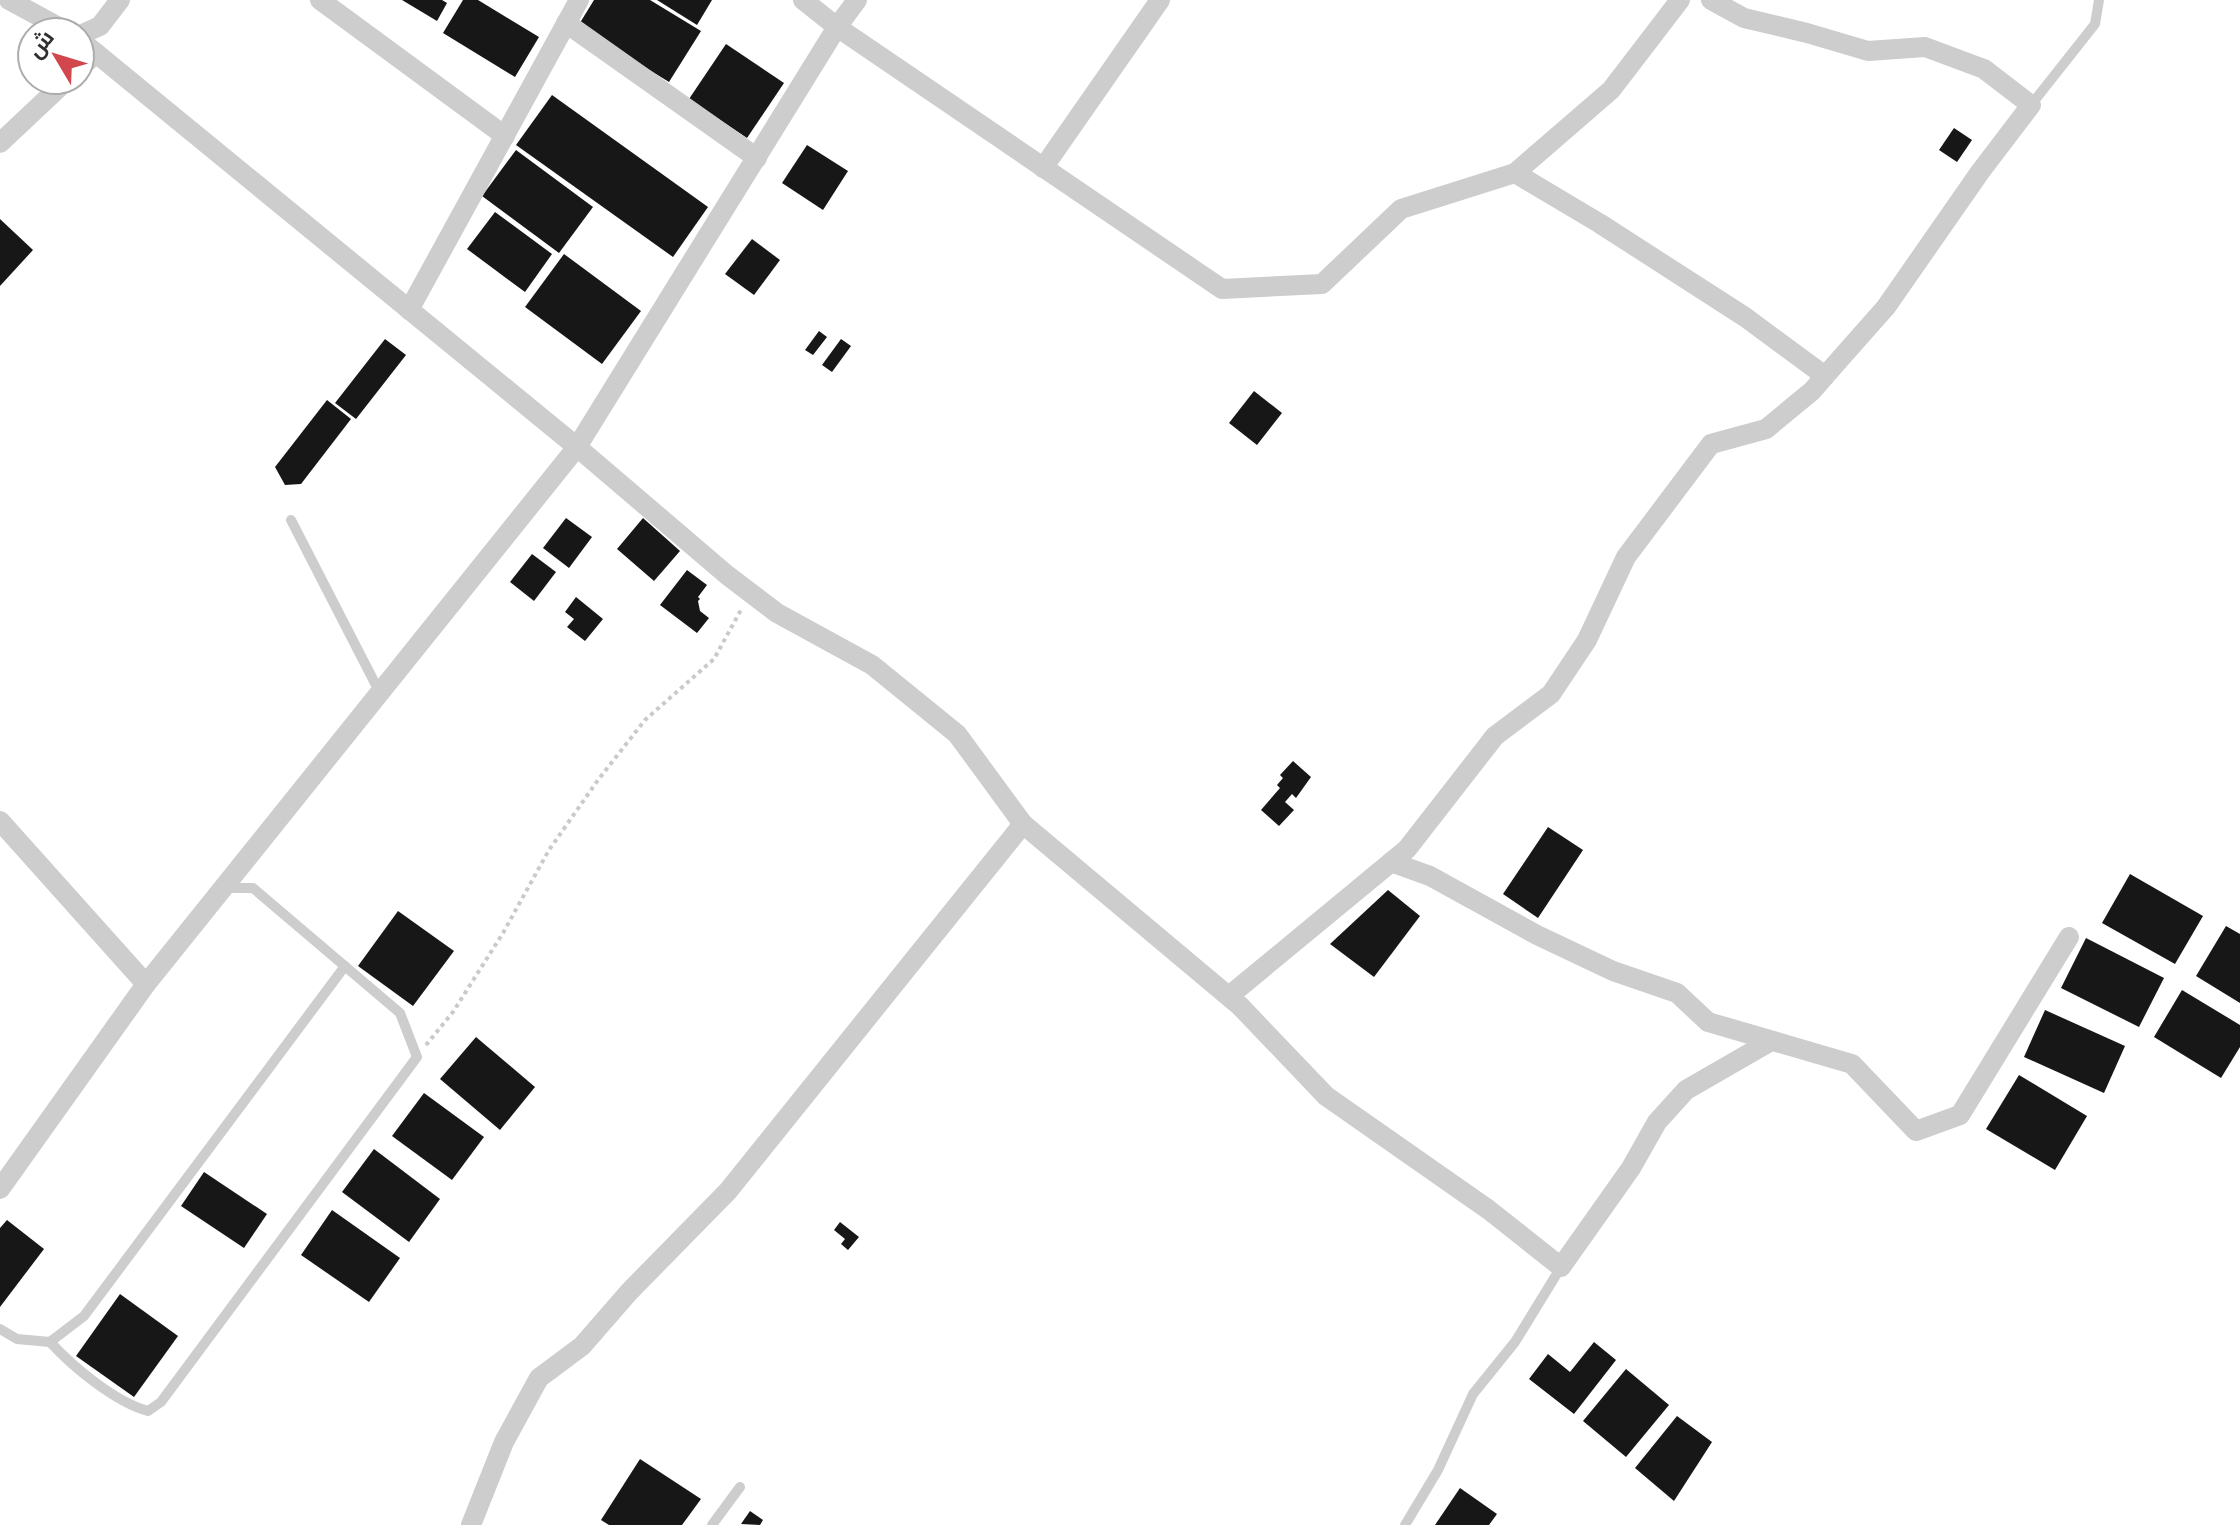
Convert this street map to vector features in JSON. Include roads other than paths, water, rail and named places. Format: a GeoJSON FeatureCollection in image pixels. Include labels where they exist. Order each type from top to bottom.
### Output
{"type":"FeatureCollection","features":[{"type":"Feature","properties":{"kind":"street"},"geometry":{"type":"LineString","coordinates":[[9,0],[38,16]]}},
{"type":"Feature","properties":{"kind":"street"},"geometry":{"type":"LineString","coordinates":[[96,28],[120,0]]}},
{"type":"Feature","properties":{"kind":"street"},"geometry":{"type":"LineString","coordinates":[[320,0],[505,136]]}},
{"type":"Feature","properties":{"kind":"street"},"geometry":{"type":"LineString","coordinates":[[409,310],[579,0]]}},
{"type":"Feature","properties":{"kind":"street"},"geometry":{"type":"LineString","coordinates":[[803,0],[837,27],[1222,289],[1322,284],[1401,209],[1515,173],[1611,90],[1680,0]]}},
{"type":"Feature","properties":{"kind":"street"},"geometry":{"type":"LineString","coordinates":[[0,1189],[146,984],[577,447],[837,27],[857,0]]}},
{"type":"Feature","properties":{"kind":"street"},"geometry":{"type":"LineString","coordinates":[[1043,168],[1160,0]]}},
{"type":"Feature","properties":{"kind":"street"},"geometry":{"type":"LineString","coordinates":[[1229,996],[1407,849],[1495,736],[1551,694],[1587,640],[1626,557],[1711,444],[1766,429],[1812,391],[1886,307],[2031,105],[1984,69],[1925,47],[1868,51],[1744,18],[1711,0]]}},
{"type":"Feature","properties":{"kind":"street"},"geometry":{"type":"LineString","coordinates":[[566,23],[757,158]]}},
{"type":"Feature","properties":{"kind":"street"},"geometry":{"type":"LineString","coordinates":[[96,53],[577,447],[750,593],[777,613],[872,665],[957,734],[1023,824],[1229,996],[1326,1096],[1489,1210],[1561,1267],[1631,1168],[1657,1122],[1686,1090],[1771,1041]]}},
{"type":"Feature","properties":{"kind":"street"},"geometry":{"type":"LineString","coordinates":[[0,143],[50,96]]}},
{"type":"Feature","properties":{"kind":"street"},"geometry":{"type":"LineString","coordinates":[[1515,173],[1745,317],[1825,376]]}},
{"type":"Feature","properties":{"kind":"street"},"geometry":{"type":"LineString","coordinates":[[0,821],[146,984]]}},
{"type":"Feature","properties":{"kind":"street"},"geometry":{"type":"LineString","coordinates":[[471,1525],[504,1442],[539,1378],[582,1346],[629,1292],[728,1191],[1023,824]]}},
{"type":"Feature","properties":{"kind":"street"},"geometry":{"type":"LineString","coordinates":[[1391,862],[1430,876],[1513,923],[1613,971],[1677,993],[1708,1022],[1852,1064],[1916,1131],[1960,1115],[2069,937]]}},
{"type":"Feature","properties":{"kind":"lane"},"geometry":{"type":"LineString","coordinates":[[2031,105],[2095,24],[2099,0]]}},
{"type":"Feature","properties":{"kind":"lane"},"geometry":{"type":"LineString","coordinates":[[291,520],[380,693]]}},
{"type":"Feature","properties":{"kind":"lane"},"geometry":{"type":"LineString","coordinates":[[0,1329],[17,1339],[50,1342],[70,1364],[135,1407],[148,1411],[161,1402],[417,1057],[400,1013],[253,888],[223,888]]}},
{"type":"Feature","properties":{"kind":"lane"},"geometry":{"type":"LineString","coordinates":[[50,1342],[84,1316],[345,966]]}},
{"type":"Feature","properties":{"kind":"lane"},"geometry":{"type":"LineString","coordinates":[[1405,1525],[1438,1470],[1473,1394],[1515,1342],[1561,1267]]}},
{"type":"Feature","properties":{"kind":"lane"},"geometry":{"type":"LineString","coordinates":[[712,1525],[740,1487]]}}]}
